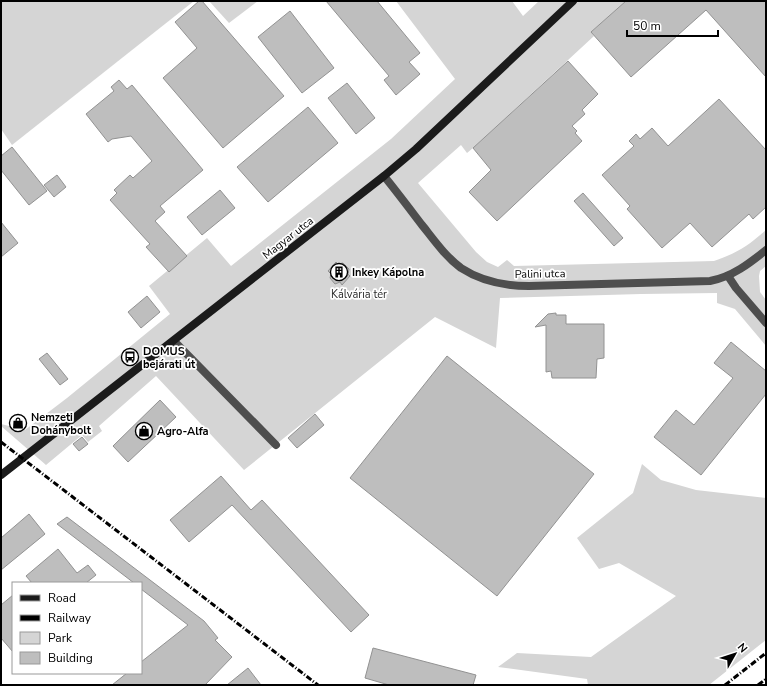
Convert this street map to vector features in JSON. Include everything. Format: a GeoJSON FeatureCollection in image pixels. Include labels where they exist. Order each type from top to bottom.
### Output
{"type":"FeatureCollection","features":[{"type":"Feature","properties":{"kind":"main road","name":"Magyar utca"},"geometry":{"type":"LineString","coordinates":[[1,475],[384,176],[416,149],[573,1]]}},
{"type":"Feature","properties":{"kind":"street","name":"Palini utca"},"geometry":{"type":"LineString","coordinates":[[384,176],[436,243],[452,260],[471,273],[501,284],[529,286],[710,281],[728,276],[766,250]]}},
{"type":"Feature","properties":{"kind":"street"},"geometry":{"type":"LineString","coordinates":[[728,276],[736,288],[766,323]]}},
{"type":"Feature","properties":{"kind":"street"},"geometry":{"type":"LineString","coordinates":[[174,340],[276,445]]}},
{"type":"Feature","properties":{"kind":"green space"},"geometry":{"type":"Polygon","coordinates":[[[1,1],[194,1],[12,145],[1,129],[1,1]]]}},
{"type":"Feature","properties":{"kind":"green space"},"geometry":{"type":"Polygon","coordinates":[[[209,1],[258,1],[229,23],[209,1]]]}},
{"type":"Feature","properties":{"kind":"green space","name":"Kálvária tér"},"geometry":{"type":"Polygon","coordinates":[[[396,1],[512,1],[523,16],[539,1],[626,1],[591,32],[594,36],[473,148],[467,153],[461,145],[418,183],[476,252],[487,262],[498,267],[507,260],[514,266],[714,261],[742,248],[766,230],[766,266],[760,271],[759,276],[760,292],[766,300],[766,346],[735,309],[717,303],[717,293],[500,298],[496,348],[435,317],[244,470],[156,376],[99,426],[102,431],[88,442],[82,435],[46,465],[1,426],[1,424],[25,430],[67,398],[170,314],[149,286],[207,238],[231,266],[391,139],[455,79],[396,1]]]}},
{"type":"Feature","properties":{"kind":"green space"},"geometry":{"type":"Polygon","coordinates":[[[642,464],[661,480],[696,490],[766,498],[766,640],[709,685],[588,685],[587,679],[498,667],[517,653],[591,657],[676,596],[619,563],[599,569],[577,538],[633,493],[642,464]]]}},
{"type":"Feature","properties":{"kind":"building"},"geometry":{"type":"Polygon","coordinates":[[[199,1],[202,1],[284,96],[223,148],[163,78],[197,48],[175,22],[199,1]]]}},
{"type":"Feature","properties":{"kind":"building"},"geometry":{"type":"Polygon","coordinates":[[[326,1],[377,1],[420,53],[409,62],[420,74],[396,95],[384,80],[389,76],[326,1]]]}},
{"type":"Feature","properties":{"kind":"building"},"geometry":{"type":"Polygon","coordinates":[[[626,1],[766,1],[766,77],[706,10],[631,77],[591,32],[626,1]]]}},
{"type":"Feature","properties":{"kind":"building"},"geometry":{"type":"Polygon","coordinates":[[[290,11],[334,68],[302,93],[258,37],[290,11]]]}},
{"type":"Feature","properties":{"kind":"building"},"geometry":{"type":"Polygon","coordinates":[[[568,61],[598,94],[582,110],[585,114],[572,126],[577,131],[575,133],[582,141],[497,221],[469,192],[491,170],[473,148],[568,61]]]}},
{"type":"Feature","properties":{"kind":"building"},"geometry":{"type":"Polygon","coordinates":[[[119,80],[127,89],[132,85],[203,170],[160,206],[165,212],[155,221],[187,256],[169,272],[146,247],[150,244],[110,200],[117,193],[114,190],[130,175],[133,178],[152,161],[131,136],[112,139],[108,142],[86,114],[114,91],[111,87],[119,80]]]}},
{"type":"Feature","properties":{"kind":"building"},"geometry":{"type":"Polygon","coordinates":[[[347,83],[375,118],[356,134],[328,98],[347,83]]]}},
{"type":"Feature","properties":{"kind":"building"},"geometry":{"type":"Polygon","coordinates":[[[719,99],[766,150],[766,207],[753,219],[749,214],[712,247],[690,223],[662,248],[627,209],[630,206],[602,175],[634,146],[629,141],[636,134],[640,139],[652,128],[668,146],[719,99]]]}},
{"type":"Feature","properties":{"kind":"building"},"geometry":{"type":"Polygon","coordinates":[[[308,107],[338,143],[268,202],[237,167],[308,107]]]}},
{"type":"Feature","properties":{"kind":"building"},"geometry":{"type":"Polygon","coordinates":[[[12,147],[47,191],[29,205],[1,170],[1,156],[12,147]]]}},
{"type":"Feature","properties":{"kind":"building"},"geometry":{"type":"Polygon","coordinates":[[[57,175],[66,187],[54,197],[44,185],[57,175]]]}},
{"type":"Feature","properties":{"kind":"building"},"geometry":{"type":"Polygon","coordinates":[[[220,190],[235,208],[202,235],[187,217],[220,190]]]}},
{"type":"Feature","properties":{"kind":"building"},"geometry":{"type":"Polygon","coordinates":[[[583,193],[623,238],[614,246],[574,201],[583,193]]]}},
{"type":"Feature","properties":{"kind":"building"},"geometry":{"type":"Polygon","coordinates":[[[1,222],[18,243],[1,257],[1,222]]]}},
{"type":"Feature","properties":{"kind":"building","name":"Inkey Kápolna"},"geometry":{"type":"Polygon","coordinates":[[[336,262],[338,264],[343,263],[349,269],[348,274],[350,276],[342,285],[340,282],[335,284],[330,278],[331,274],[328,271],[336,262]]]}},
{"type":"Feature","properties":{"kind":"building"},"geometry":{"type":"Polygon","coordinates":[[[147,296],[160,312],[141,328],[128,312],[147,296]]]}},
{"type":"Feature","properties":{"kind":"building"},"geometry":{"type":"Polygon","coordinates":[[[556,313],[556,315],[566,315],[566,324],[604,324],[604,358],[597,359],[596,378],[552,378],[551,371],[546,372],[546,325],[535,327],[548,314],[556,313]]]}},
{"type":"Feature","properties":{"kind":"building"},"geometry":{"type":"Polygon","coordinates":[[[731,342],[766,371],[766,394],[701,475],[654,437],[676,410],[694,425],[733,378],[714,363],[731,342]]]}},
{"type":"Feature","properties":{"kind":"building"},"geometry":{"type":"Polygon","coordinates":[[[47,353],[68,379],[60,385],[39,359],[47,353]]]}},
{"type":"Feature","properties":{"kind":"building"},"geometry":{"type":"Polygon","coordinates":[[[447,356],[594,474],[497,596],[350,478],[447,356]]]}},
{"type":"Feature","properties":{"kind":"building","name":"Agro-Alfa"},"geometry":{"type":"Polygon","coordinates":[[[160,400],[176,417],[128,462],[113,446],[160,400]]]}},
{"type":"Feature","properties":{"kind":"building"},"geometry":{"type":"Polygon","coordinates":[[[315,414],[324,425],[297,448],[288,438],[315,414]]]}},
{"type":"Feature","properties":{"kind":"building"},"geometry":{"type":"Polygon","coordinates":[[[82,437],[88,444],[79,451],[73,444],[82,437]]]}},
{"type":"Feature","properties":{"kind":"building"},"geometry":{"type":"Polygon","coordinates":[[[221,476],[251,510],[262,500],[369,615],[351,632],[232,505],[189,542],[170,520],[221,476]]]}},
{"type":"Feature","properties":{"kind":"building"},"geometry":{"type":"Polygon","coordinates":[[[29,514],[45,534],[1,570],[1,538],[29,514]]]}},
{"type":"Feature","properties":{"kind":"building"},"geometry":{"type":"Polygon","coordinates":[[[67,517],[204,621],[218,638],[215,640],[232,657],[205,685],[112,685],[126,674],[142,674],[142,661],[188,625],[142,590],[142,582],[133,582],[57,524],[67,517]]]}},
{"type":"Feature","properties":{"kind":"building"},"geometry":{"type":"Polygon","coordinates":[[[58,549],[77,573],[88,565],[96,575],[87,582],[31,582],[26,576],[58,549]]]}},
{"type":"Feature","properties":{"kind":"building"},"geometry":{"type":"Polygon","coordinates":[[[12,596],[12,651],[1,638],[1,605],[12,596]]]}},
{"type":"Feature","properties":{"kind":"building"},"geometry":{"type":"Polygon","coordinates":[[[373,648],[476,675],[473,685],[389,685],[365,678],[373,648]]]}},
{"type":"Feature","properties":{"kind":"building"},"geometry":{"type":"Polygon","coordinates":[[[248,668],[261,685],[227,685],[248,668]]]}},
{"type":"Feature","properties":{"kind":"railway"},"geometry":{"type":"LineString","coordinates":[[1,442],[318,685]]}},
{"type":"Feature","properties":{"kind":"railway"},"geometry":{"type":"LineString","coordinates":[[725,685],[766,653]]}},
{"type":"Feature","properties":{"kind":"railway"},"geometry":{"type":"LineString","coordinates":[[758,685],[766,679]]}},
{"type":"Feature","properties":{"kind":"place","name":"Inkey Kápolna"},"geometry":{"type":"Point","coordinates":[339,272]}},
{"type":"Feature","properties":{"kind":"place","name":"DOMUS bejárati út"},"geometry":{"type":"Point","coordinates":[130,357]}},
{"type":"Feature","properties":{"kind":"place","name":"Nemzeti Dohánybolt"},"geometry":{"type":"Point","coordinates":[18,423]}},
{"type":"Feature","properties":{"kind":"place","name":"Agro-Alfa"},"geometry":{"type":"Point","coordinates":[144,431]}}]}
